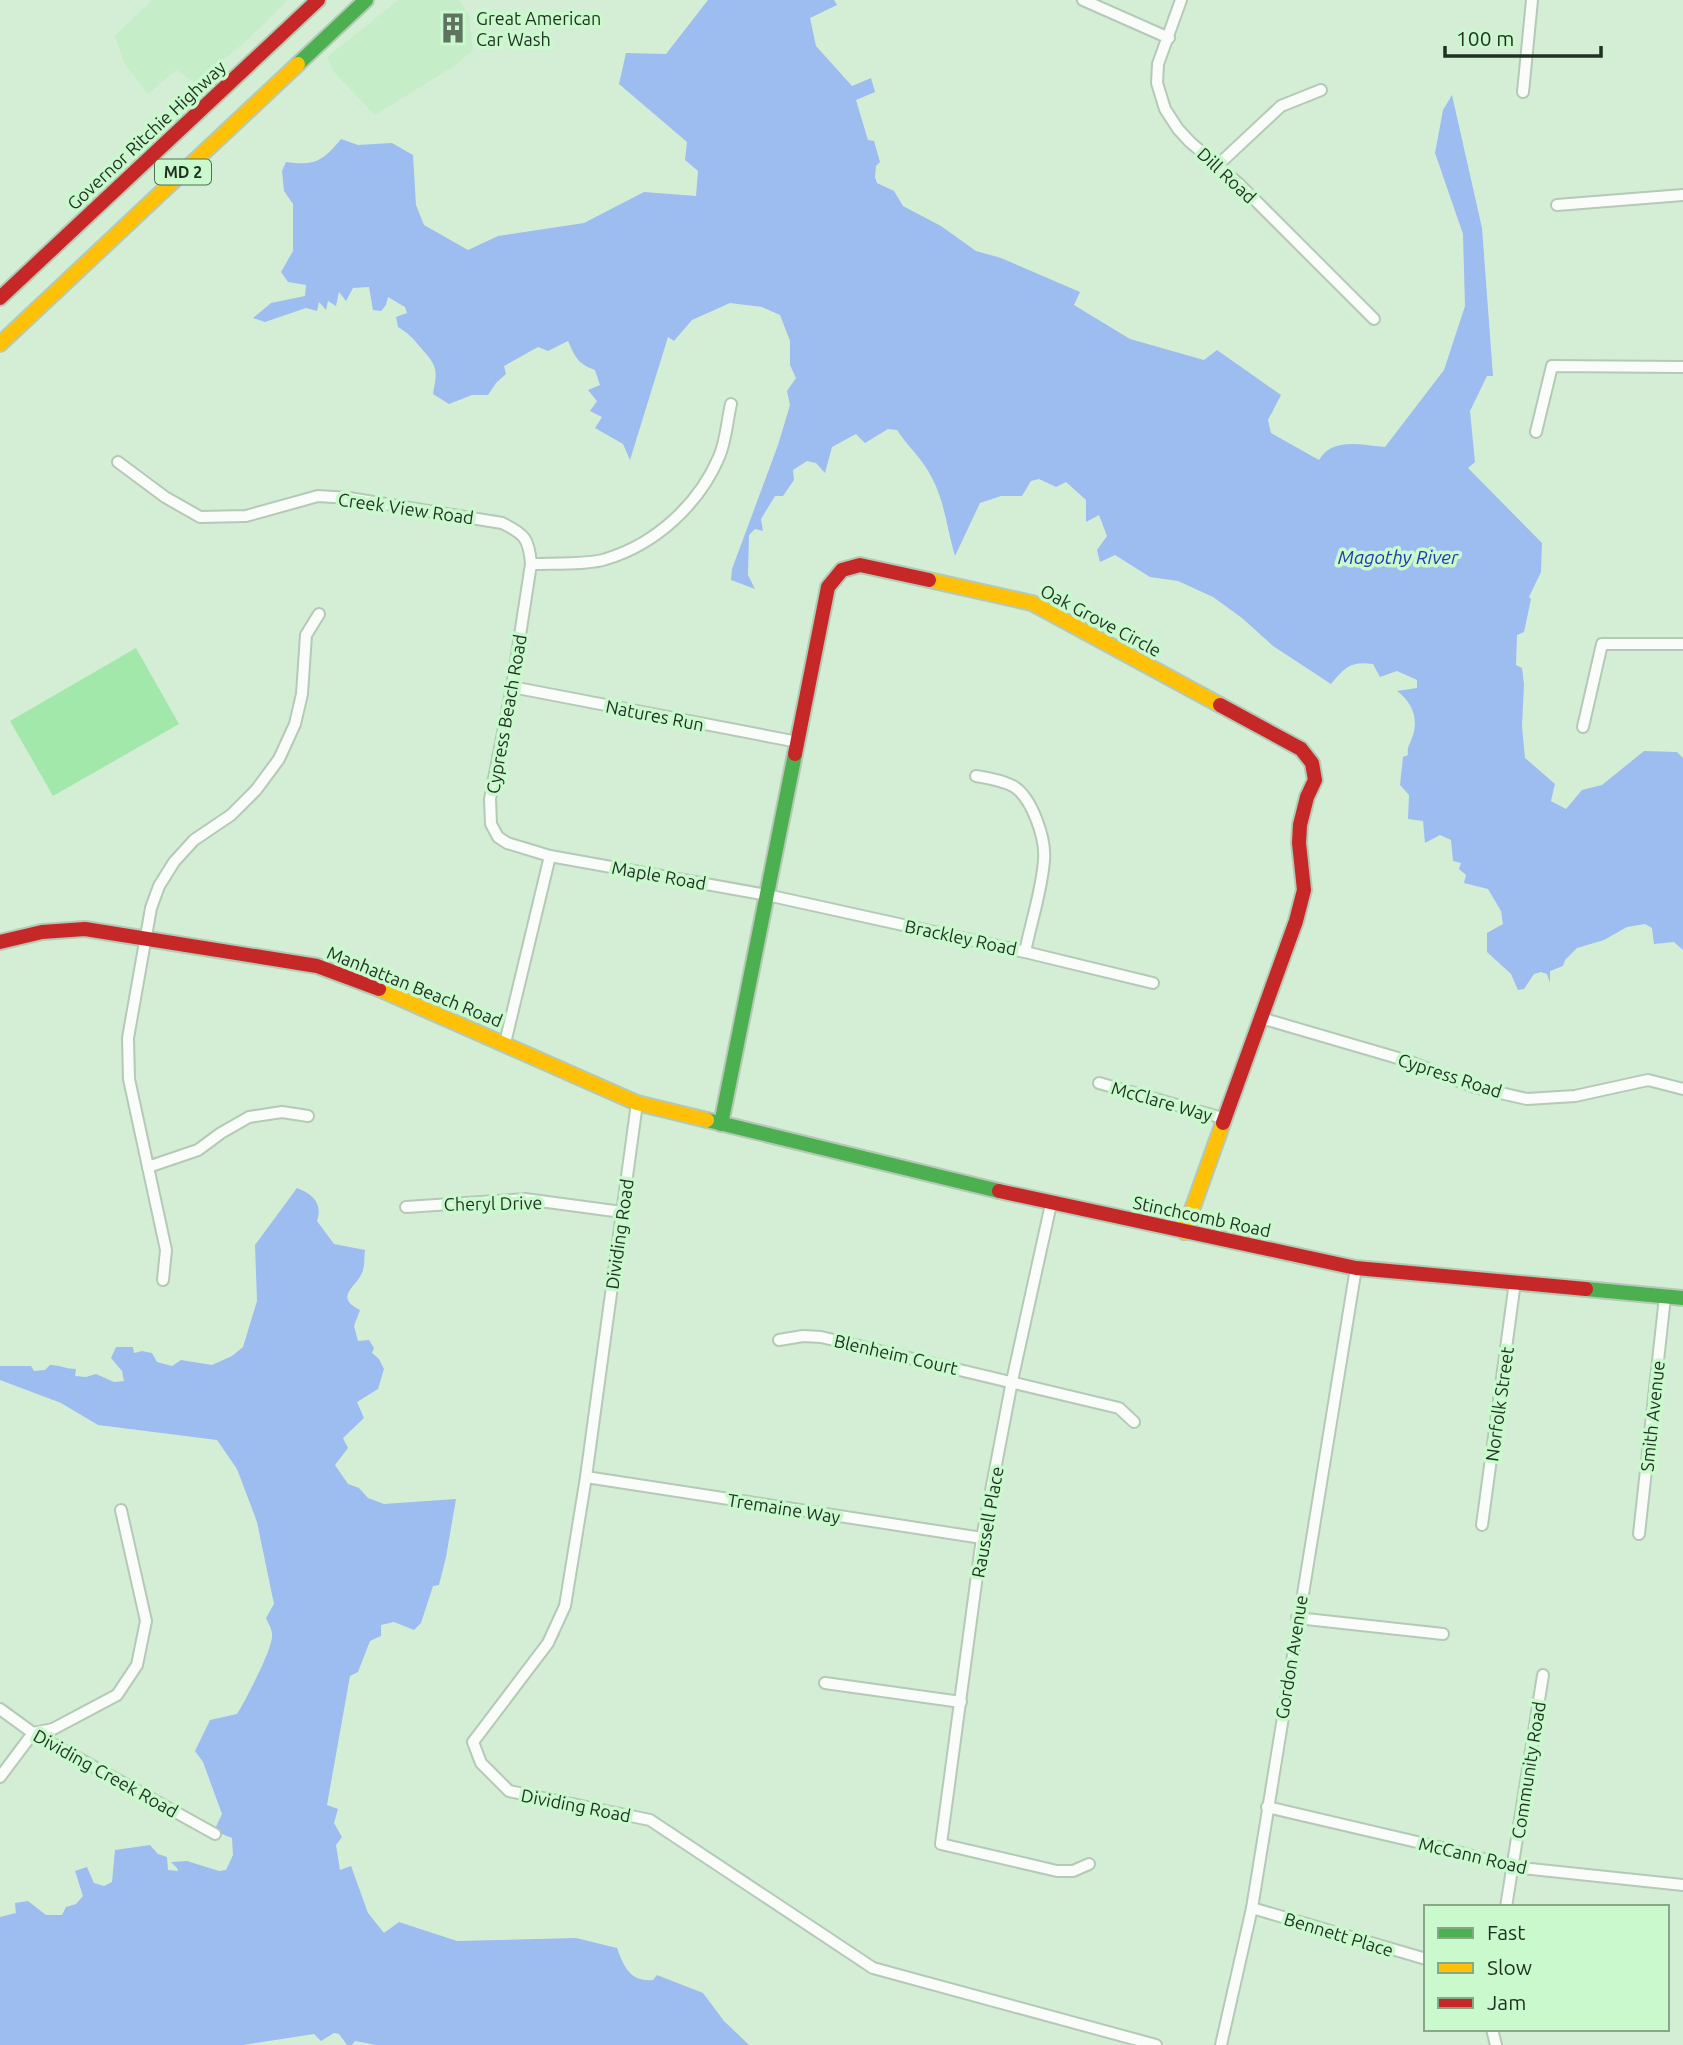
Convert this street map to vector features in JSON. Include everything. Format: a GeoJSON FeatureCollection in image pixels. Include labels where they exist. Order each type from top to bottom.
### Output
{"type":"FeatureCollection","features":[{"type":"Feature","properties":{"kind":"main road","name":"Governor Ritchie Highway"},"geometry":{"type":"LineString","coordinates":[[0,298],[318,0]]}},
{"type":"Feature","properties":{"kind":"main road","name":"MD 2"},"geometry":{"type":"LineString","coordinates":[[0,344],[366,0]]}},
{"type":"Feature","properties":{"kind":"main road","name":"Oak Grove Circle"},"geometry":{"type":"LineString","coordinates":[[721,1124],[828,587],[842,570],[860,565],[1032,603],[1301,749],[1312,762],[1315,780],[1307,797],[1299,834],[1304,890],[1296,921],[1184,1232]]}},
{"type":"Feature","properties":{"kind":"main road","name":"Manhattan Beach Road"},"geometry":{"type":"LineString","coordinates":[[0,942],[54,929],[85,929],[317,967],[360,981],[637,1103],[721,1124]]}},
{"type":"Feature","properties":{"kind":"main road","name":"Stinchcomb Road"},"geometry":{"type":"LineString","coordinates":[[721,1124],[1051,1204],[1356,1268],[1683,1298]]}},
{"type":"Feature","properties":{"kind":"street"},"geometry":{"type":"LineString","coordinates":[[1083,0],[1169,38]]}},
{"type":"Feature","properties":{"kind":"street","name":"Dill Road"},"geometry":{"type":"LineString","coordinates":[[1181,0],[1156,75],[1160,96],[1178,129],[1374,319]]}},
{"type":"Feature","properties":{"kind":"street"},"geometry":{"type":"LineString","coordinates":[[1523,92],[1532,0]]}},
{"type":"Feature","properties":{"kind":"street"},"geometry":{"type":"LineString","coordinates":[[1218,165],[1281,106],[1321,90]]}},
{"type":"Feature","properties":{"kind":"street"},"geometry":{"type":"LineString","coordinates":[[1557,205],[1683,195]]}},
{"type":"Feature","properties":{"kind":"street"},"geometry":{"type":"LineString","coordinates":[[1536,432],[1552,366],[1683,367]]}},
{"type":"Feature","properties":{"kind":"street"},"geometry":{"type":"LineString","coordinates":[[531,564],[605,560],[642,542],[675,519],[701,492],[720,455],[731,404]]}},
{"type":"Feature","properties":{"kind":"street","name":"Creek View Road"},"geometry":{"type":"LineString","coordinates":[[118,462],[165,497],[200,517],[246,516],[318,496],[349,498],[502,523]]}},
{"type":"Feature","properties":{"kind":"street","name":"Cypress Beach Road"},"geometry":{"type":"LineString","coordinates":[[502,523],[518,530],[529,543],[531,564],[512,687],[490,799],[491,824],[498,837],[507,843],[550,856]]}},
{"type":"Feature","properties":{"kind":"street"},"geometry":{"type":"LineString","coordinates":[[163,1280],[166,1250],[129,1079],[128,1038],[151,908],[159,886],[174,862],[194,840],[231,815],[256,790],[279,759],[295,724],[302,694],[306,635],[319,614]]}},
{"type":"Feature","properties":{"kind":"street"},"geometry":{"type":"LineString","coordinates":[[1583,727],[1602,644],[1683,644]]}},
{"type":"Feature","properties":{"kind":"street","name":"Natures Run"},"geometry":{"type":"LineString","coordinates":[[512,687],[798,743]]}},
{"type":"Feature","properties":{"kind":"street"},"geometry":{"type":"LineString","coordinates":[[976,776],[995,779],[1016,788],[1032,808],[1041,832],[1044,858],[1025,952]]}},
{"type":"Feature","properties":{"kind":"street"},"geometry":{"type":"LineString","coordinates":[[505,1043],[550,856]]}},
{"type":"Feature","properties":{"kind":"street","name":"Maple Road"},"geometry":{"type":"LineString","coordinates":[[550,856],[767,895]]}},
{"type":"Feature","properties":{"kind":"street","name":"Brackley Road"},"geometry":{"type":"LineString","coordinates":[[767,895],[1153,983]]}},
{"type":"Feature","properties":{"kind":"street","name":"Cypress Road"},"geometry":{"type":"LineString","coordinates":[[1261,1018],[1408,1061],[1474,1087],[1527,1099],[1575,1096],[1648,1080],[1683,1089]]}},
{"type":"Feature","properties":{"kind":"street","name":"McClare Way"},"geometry":{"type":"LineString","coordinates":[[1099,1083],[1226,1119]]}},
{"type":"Feature","properties":{"kind":"street","name":"Dividing Road"},"geometry":{"type":"LineString","coordinates":[[637,1103],[586,1478],[565,1606],[548,1643],[473,1742],[481,1763],[509,1791],[650,1819],[873,1968],[1156,2045]]}},
{"type":"Feature","properties":{"kind":"street"},"geometry":{"type":"LineString","coordinates":[[148,1167],[198,1150],[250,1116],[282,1112],[308,1116]]}},
{"type":"Feature","properties":{"kind":"street","name":"Cheryl Drive"},"geometry":{"type":"LineString","coordinates":[[406,1207],[525,1199],[622,1212]]}},
{"type":"Feature","properties":{"kind":"street","name":"Raussell Place"},"geometry":{"type":"LineString","coordinates":[[1051,1204],[1012,1381],[982,1538],[941,1844],[1057,1871],[1073,1871],[1089,1864]]}},
{"type":"Feature","properties":{"kind":"street","name":"Gordon Avenue"},"geometry":{"type":"LineString","coordinates":[[1222,2045],[1252,1908],[1356,1268]]}},
{"type":"Feature","properties":{"kind":"street","name":"Norfolk Street"},"geometry":{"type":"LineString","coordinates":[[1482,1525],[1515,1282]]}},
{"type":"Feature","properties":{"kind":"street","name":"Smith Avenue"},"geometry":{"type":"LineString","coordinates":[[1639,1534],[1665,1297]]}},
{"type":"Feature","properties":{"kind":"street","name":"Blenheim Court"},"geometry":{"type":"LineString","coordinates":[[779,1340],[803,1336],[821,1337],[1119,1408],[1135,1422]]}},
{"type":"Feature","properties":{"kind":"street","name":"Tremaine Way"},"geometry":{"type":"LineString","coordinates":[[586,1478],[982,1538]]}},
{"type":"Feature","properties":{"kind":"street"},"geometry":{"type":"LineString","coordinates":[[0,1777],[33,1733],[53,1729],[117,1695],[137,1665],[146,1621],[121,1510]]}},
{"type":"Feature","properties":{"kind":"street"},"geometry":{"type":"LineString","coordinates":[[1297,1618],[1443,1634]]}},
{"type":"Feature","properties":{"kind":"street","name":"Community Road"},"geometry":{"type":"LineString","coordinates":[[1506,1905],[1543,1675]]}},
{"type":"Feature","properties":{"kind":"street"},"geometry":{"type":"LineString","coordinates":[[825,1683],[961,1702]]}},
{"type":"Feature","properties":{"kind":"street","name":"Dividing Creek Road"},"geometry":{"type":"LineString","coordinates":[[0,1709],[33,1733],[215,1834]]}},
{"type":"Feature","properties":{"kind":"street","name":"McCann Road"},"geometry":{"type":"LineString","coordinates":[[1267,1807],[1512,1867],[1683,1885]]}},
{"type":"Feature","properties":{"kind":"street","name":"Bennett Place"},"geometry":{"type":"LineString","coordinates":[[1252,1908],[1424,1958]]}},
{"type":"Feature","properties":{"kind":"shaded area"},"geometry":{"type":"Polygon","coordinates":[[[152,0],[288,0],[247,40],[196,83],[176,70],[148,94],[124,63],[115,36],[152,0]]]}},
{"type":"Feature","properties":{"kind":"shaded area"},"geometry":{"type":"Polygon","coordinates":[[[399,0],[459,0],[469,15],[473,50],[454,66],[375,115],[334,72],[327,57],[399,0]]]}},
{"type":"Feature","properties":{"kind":"green space"},"geometry":{"type":"Polygon","coordinates":[[[136,648],[179,724],[53,796],[10,721],[136,648]]]}},
{"type":"Feature","properties":{"kind":"water","name":"Magothy River"},"geometry":{"type":"Polygon","coordinates":[[[708,0],[834,0],[837,5],[810,18],[816,46],[852,86],[871,78],[875,92],[856,100],[868,140],[874,141],[880,162],[876,166],[877,183],[894,191],[903,206],[941,226],[976,251],[1001,258],[1080,292],[1074,305],[1130,339],[1204,360],[1217,350],[1281,395],[1268,420],[1271,433],[1319,460],[1332,448],[1340,445],[1385,447],[1444,370],[1465,306],[1463,234],[1435,153],[1443,110],[1452,95],[1482,228],[1493,376],[1487,376],[1470,411],[1475,462],[1468,468],[1542,543],[1541,572],[1529,597],[1531,599],[1524,632],[1517,635],[1516,665],[1522,668],[1524,684],[1522,726],[1525,758],[1555,784],[1551,801],[1566,809],[1582,790],[1602,785],[1644,751],[1677,752],[1683,758],[1683,950],[1674,942],[1654,944],[1652,928],[1645,924],[1627,927],[1604,940],[1577,948],[1565,960],[1563,966],[1550,971],[1550,983],[1547,974],[1541,972],[1534,974],[1524,989],[1518,990],[1511,974],[1487,952],[1487,933],[1503,924],[1501,911],[1488,889],[1464,883],[1466,875],[1459,869],[1461,863],[1453,861],[1451,840],[1440,835],[1425,843],[1423,821],[1408,819],[1409,795],[1400,785],[1403,757],[1408,755],[1415,718],[1411,706],[1397,691],[1417,688],[1417,680],[1397,671],[1380,677],[1373,664],[1359,663],[1345,669],[1331,684],[1273,646],[1213,597],[1178,581],[1150,577],[1115,555],[1100,562],[1097,550],[1107,536],[1099,515],[1086,522],[1086,500],[1066,482],[1056,487],[1039,479],[1031,481],[1022,496],[1001,496],[980,503],[955,556],[936,487],[924,465],[897,430],[888,429],[865,443],[856,434],[832,447],[825,473],[816,463],[807,461],[793,470],[794,480],[783,496],[775,496],[761,519],[763,531],[755,529],[749,535],[748,575],[755,589],[731,580],[732,569],[790,405],[787,391],[796,378],[790,365],[790,341],[780,315],[762,307],[730,303],[692,320],[674,341],[668,337],[630,460],[623,444],[595,428],[602,417],[590,411],[597,401],[588,390],[600,385],[595,370],[578,359],[568,341],[548,351],[538,347],[504,366],[506,374],[488,395],[472,395],[449,404],[433,394],[436,373],[430,359],[413,338],[398,327],[396,317],[407,313],[405,307],[388,297],[381,311],[373,310],[369,287],[353,288],[346,301],[339,292],[336,306],[328,301],[326,310],[319,302],[317,311],[306,308],[265,322],[253,318],[271,303],[305,296],[306,285],[288,282],[281,272],[293,251],[293,204],[284,191],[282,171],[286,162],[304,163],[318,160],[341,139],[358,145],[392,143],[413,155],[416,205],[424,225],[468,250],[498,236],[584,223],[644,192],[696,196],[698,171],[685,160],[687,142],[619,84],[626,53],[666,54],[708,0]]]}},
{"type":"Feature","properties":{"kind":"water"},"geometry":{"type":"Polygon","coordinates":[[[297,1188],[315,1200],[319,1210],[317,1221],[334,1244],[365,1250],[363,1271],[347,1297],[352,1305],[360,1310],[354,1326],[358,1341],[369,1340],[374,1348],[372,1353],[384,1369],[378,1389],[357,1402],[364,1418],[343,1438],[348,1448],[335,1465],[348,1484],[359,1488],[368,1498],[384,1504],[456,1499],[439,1585],[433,1586],[421,1623],[414,1630],[394,1622],[381,1625],[381,1636],[370,1641],[358,1672],[350,1676],[327,1805],[338,1809],[334,1823],[342,1837],[336,1845],[340,1870],[351,1866],[368,1913],[384,1933],[399,1922],[457,1941],[576,1938],[617,1948],[625,1967],[633,1976],[653,1980],[657,1975],[703,1993],[724,2021],[749,2045],[376,2045],[355,2041],[352,2045],[347,2045],[339,2034],[334,2033],[321,2041],[314,2034],[243,2045],[0,2045],[0,1917],[16,1913],[15,1903],[28,1901],[46,1915],[62,1915],[66,1907],[76,1904],[83,1896],[75,1871],[87,1867],[94,1883],[104,1886],[112,1882],[115,1850],[150,1845],[158,1854],[167,1857],[168,1870],[178,1871],[171,1862],[187,1861],[219,1871],[226,1870],[233,1855],[232,1838],[214,1831],[222,1814],[203,1762],[195,1751],[210,1720],[237,1714],[246,1698],[271,1641],[272,1632],[266,1618],[274,1604],[257,1522],[237,1469],[217,1440],[98,1425],[61,1403],[0,1380],[0,1366],[31,1366],[34,1371],[45,1370],[50,1365],[76,1369],[75,1376],[96,1374],[114,1382],[124,1381],[122,1371],[111,1358],[116,1347],[133,1347],[134,1353],[152,1353],[157,1362],[172,1366],[181,1360],[212,1365],[232,1356],[243,1347],[257,1301],[255,1245],[297,1188]]]}},
{"type":"Feature","properties":{"kind":"traffic: fast"},"geometry":{"type":"LineString","coordinates":[[298,64],[366,0]]}},
{"type":"Feature","properties":{"kind":"traffic: fast"},"geometry":{"type":"LineString","coordinates":[[721,1124],[795,754]]}},
{"type":"Feature","properties":{"kind":"traffic: fast"},"geometry":{"type":"LineString","coordinates":[[707,1120],[999,1191]]}},
{"type":"Feature","properties":{"kind":"traffic: fast"},"geometry":{"type":"LineString","coordinates":[[1586,1289],[1683,1298]]}},
{"type":"Feature","properties":{"kind":"traffic: slow"},"geometry":{"type":"LineString","coordinates":[[0,344],[298,64]]}},
{"type":"Feature","properties":{"kind":"traffic: slow"},"geometry":{"type":"LineString","coordinates":[[929,580],[1032,603],[1220,705]]}},
{"type":"Feature","properties":{"kind":"traffic: slow"},"geometry":{"type":"LineString","coordinates":[[379,989],[637,1103],[707,1120]]}},
{"type":"Feature","properties":{"kind":"traffic: slow"},"geometry":{"type":"LineString","coordinates":[[1184,1232],[1223,1123]]}},
{"type":"Feature","properties":{"kind":"traffic: jam"},"geometry":{"type":"LineString","coordinates":[[0,298],[318,0]]}},
{"type":"Feature","properties":{"kind":"traffic: jam"},"geometry":{"type":"LineString","coordinates":[[795,754],[828,587],[842,570],[860,565],[929,580]]}},
{"type":"Feature","properties":{"kind":"traffic: jam"},"geometry":{"type":"LineString","coordinates":[[1220,705],[1301,749],[1312,763],[1315,780],[1307,797],[1300,825],[1299,843],[1304,890],[1296,921],[1223,1123]]}},
{"type":"Feature","properties":{"kind":"traffic: jam"},"geometry":{"type":"LineString","coordinates":[[0,942],[42,932],[85,929],[317,966],[379,989]]}},
{"type":"Feature","properties":{"kind":"traffic: jam"},"geometry":{"type":"LineString","coordinates":[[999,1191],[1356,1268],[1586,1289]]}},
{"type":"Feature","properties":{"kind":"place","name":"Great American Car Wash"},"geometry":{"type":"Point","coordinates":[453,28]}}]}
